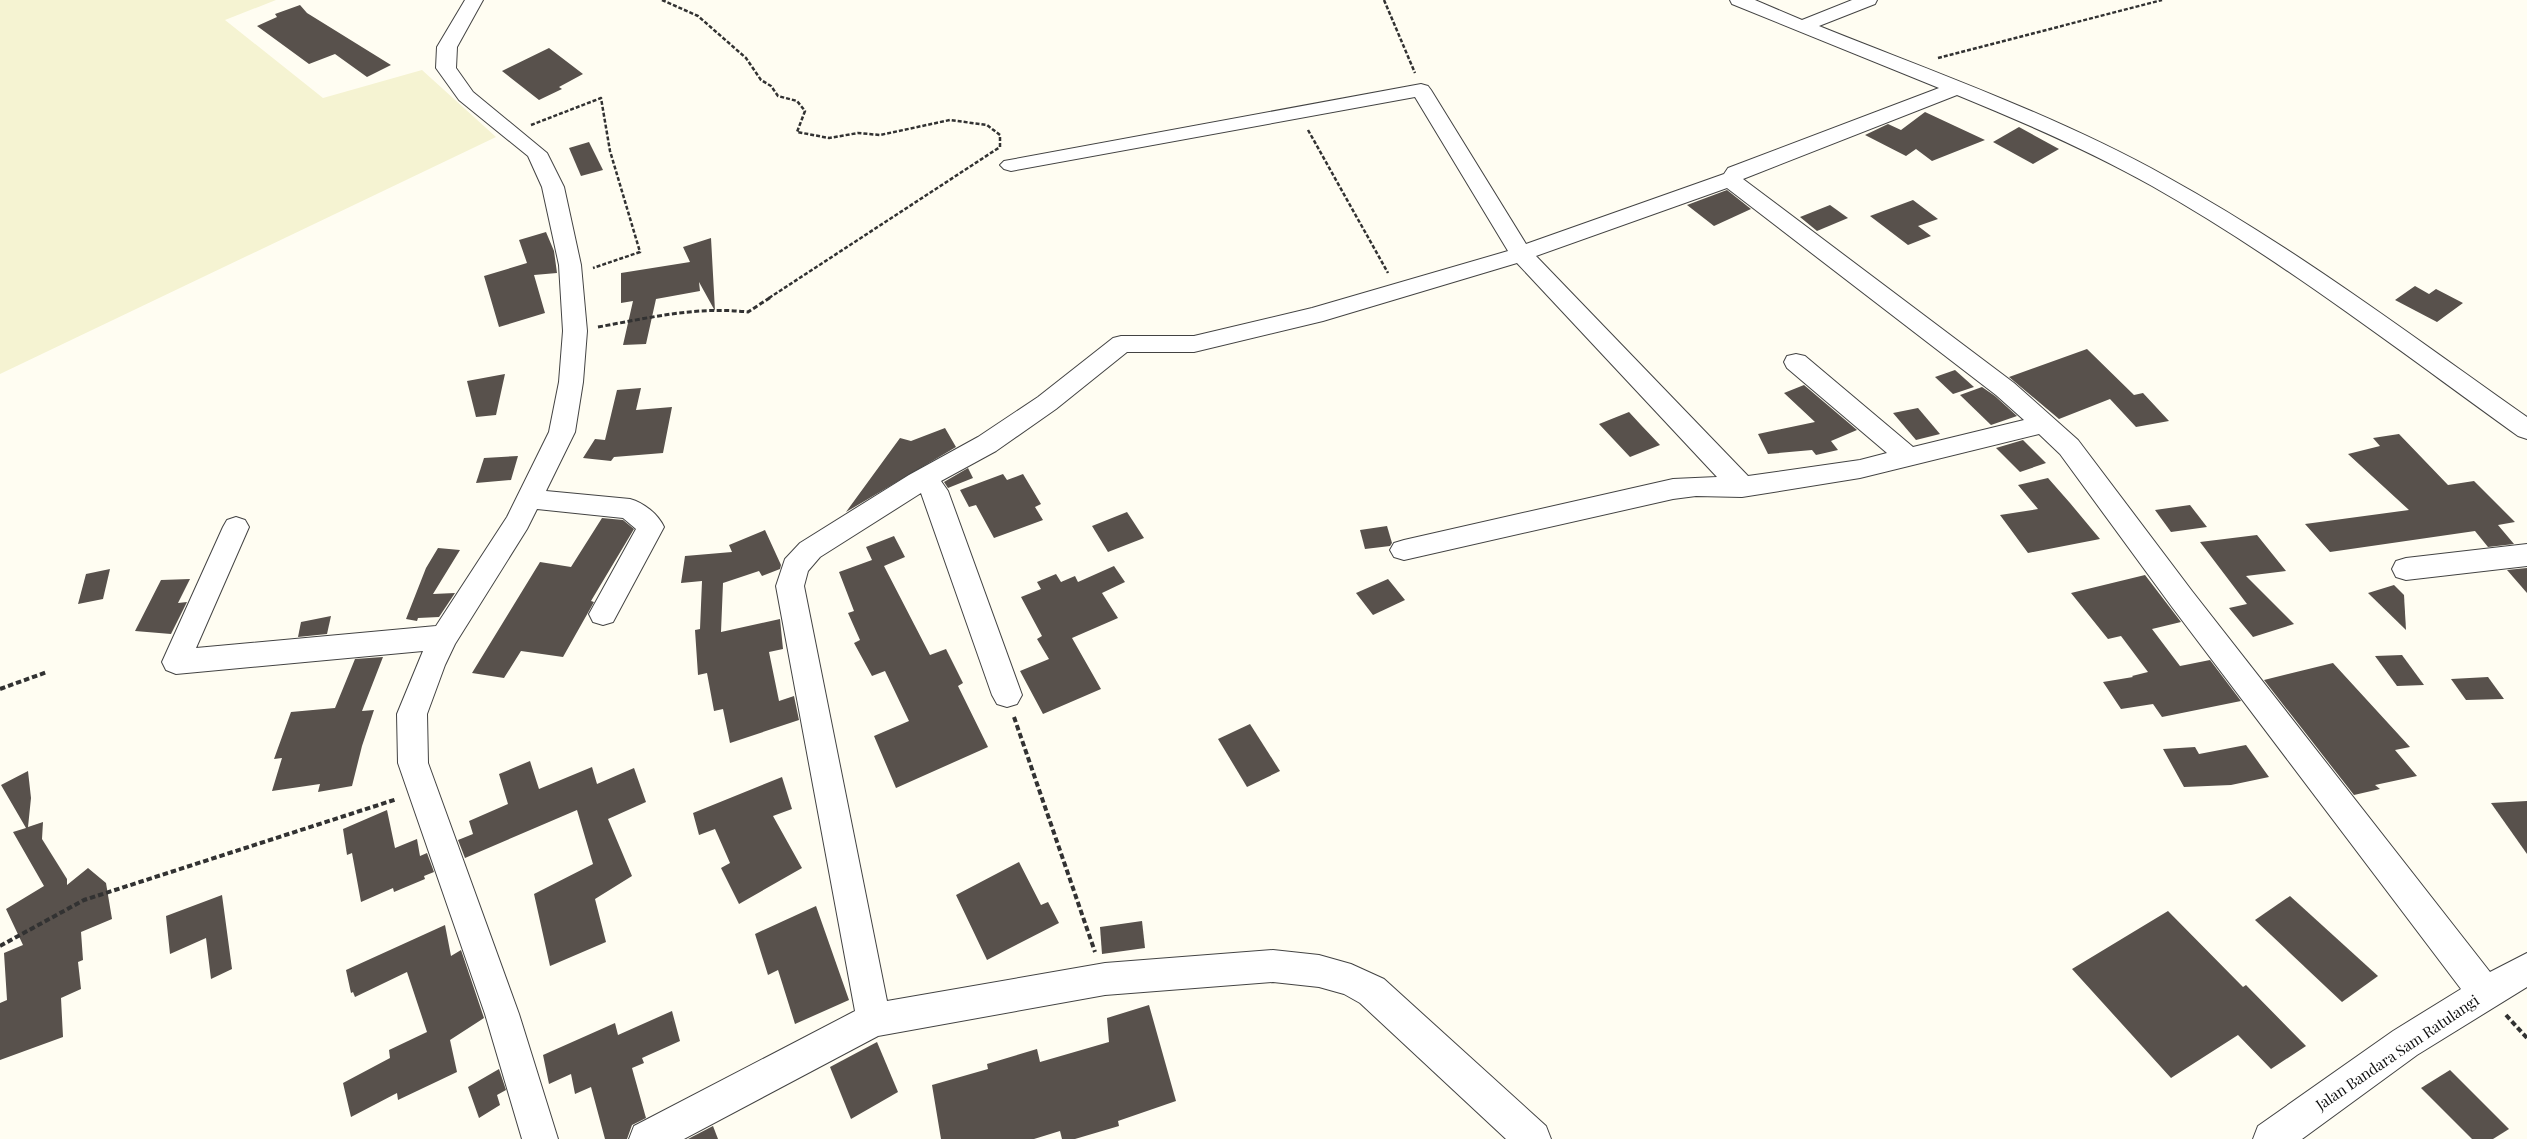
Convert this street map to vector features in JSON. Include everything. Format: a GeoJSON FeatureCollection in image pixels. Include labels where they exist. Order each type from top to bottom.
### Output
{"type":"FeatureCollection","features":[{"type":"Feature","properties":{"kind":"street"},"geometry":{"type":"LineString","coordinates":[[474,0],[447,47],[446,68],[466,96],[537,154],[553,187],[570,276],[575,331],[570,382],[562,432],[531,498],[444,637],[430,665],[412,714],[413,763],[421,791],[502,1014],[540,1139]]}},
{"type":"Feature","properties":{"kind":"street"},"geometry":{"type":"LineString","coordinates":[[1803,26],[1868,0]]}},
{"type":"Feature","properties":{"kind":"street"},"geometry":{"type":"LineString","coordinates":[[1749,1],[1803,26],[1956,88],[2071,138],[2159,181],[2274,251],[2527,430]]}},
{"type":"Feature","properties":{"kind":"street"},"geometry":{"type":"LineString","coordinates":[[874,1020],[790,586],[795,567],[810,550],[918,482],[988,444],[1047,403],[1121,344],[1194,344],[1315,315],[1522,254],[1732,179],[1736,173],[1956,88]]}},
{"type":"Feature","properties":{"kind":"street"},"geometry":{"type":"LineString","coordinates":[[1011,165],[1421,90],[1522,254],[1742,487]]}},
{"type":"Feature","properties":{"kind":"street"},"geometry":{"type":"LineString","coordinates":[[1732,179],[1745,193],[2005,389],[2069,447],[2182,599],[2485,993]]}},
{"type":"Feature","properties":{"kind":"street"},"geometry":{"type":"LineString","coordinates":[[1796,362],[1908,457]]}},
{"type":"Feature","properties":{"kind":"street"},"geometry":{"type":"LineString","coordinates":[[1404,550],[1673,489],[1696,486],[1742,487],[1860,469],[2045,424]]}},
{"type":"Feature","properties":{"kind":"street"},"geometry":{"type":"LineString","coordinates":[[918,482],[928,483],[934,491],[1007,695]]}},
{"type":"Feature","properties":{"kind":"street"},"geometry":{"type":"LineString","coordinates":[[531,498],[630,509],[651,527],[603,614]]}},
{"type":"Feature","properties":{"kind":"street"},"geometry":{"type":"LineString","coordinates":[[236,527],[176,662],[444,637]]}},
{"type":"Feature","properties":{"kind":"street"},"geometry":{"type":"LineString","coordinates":[[2406,569],[2527,555]]}},
{"type":"Feature","properties":{"kind":"street"},"geometry":{"type":"LineString","coordinates":[[647,1139],[874,1020],[1104,979],[1273,966],[1319,971],[1351,980],[1372,991],[1396,1011],[1533,1139]]}},
{"type":"Feature","properties":{"kind":"street","name":"Jalan Bandara Sam Ratulangi"},"geometry":{"type":"LineString","coordinates":[[2270,1139],[2405,1044],[2485,993],[2527,969]]}},
{"type":"Feature","properties":{"kind":"path"},"geometry":{"type":"LineString","coordinates":[[575,331],[706,310],[733,309],[748,312],[1000,147],[1000,135],[987,126],[950,120],[910,127],[880,135],[858,133],[829,138],[797,132],[805,111],[797,101],[778,96],[771,86],[761,80],[746,58],[698,16],[662,0]]}},
{"type":"Feature","properties":{"kind":"path"},"geometry":{"type":"LineString","coordinates":[[1384,0],[1421,90]]}},
{"type":"Feature","properties":{"kind":"path"},"geometry":{"type":"LineString","coordinates":[[1903,67],[2162,0]]}},
{"type":"Feature","properties":{"kind":"path"},"geometry":{"type":"LineString","coordinates":[[512,132],[601,98],[610,151],[640,252],[570,276]]}},
{"type":"Feature","properties":{"kind":"path"},"geometry":{"type":"LineString","coordinates":[[1298,112],[1398,290]]}},
{"type":"Feature","properties":{"kind":"path"},"geometry":{"type":"LineString","coordinates":[[0,689],[47,672]]}},
{"type":"Feature","properties":{"kind":"path"},"geometry":{"type":"LineString","coordinates":[[1007,695],[1104,979]]}},
{"type":"Feature","properties":{"kind":"path"},"geometry":{"type":"LineString","coordinates":[[0,946],[84,900],[230,851],[421,791]]}},
{"type":"Feature","properties":{"kind":"shaded area"},"geometry":{"type":"Polygon","coordinates":[[[0,0],[276,0],[225,20],[323,98],[422,70],[496,137],[0,374],[0,0]]]}},
{"type":"Feature","properties":{"kind":"building"},"geometry":{"type":"Polygon","coordinates":[[[300,5],[307,13],[391,65],[367,77],[335,54],[309,64],[257,26],[277,17],[275,14],[300,5]]]}},
{"type":"Feature","properties":{"kind":"building"},"geometry":{"type":"Polygon","coordinates":[[[549,48],[583,74],[559,87],[562,89],[539,100],[502,71],[549,48]]]}},
{"type":"Feature","properties":{"kind":"building"},"geometry":{"type":"Polygon","coordinates":[[[1925,112],[1985,140],[1932,161],[1916,149],[1906,156],[1865,135],[1888,124],[1901,130],[1925,112]]]}},
{"type":"Feature","properties":{"kind":"building"},"geometry":{"type":"Polygon","coordinates":[[[2019,127],[2059,149],[2033,164],[1993,142],[2019,127]]]}},
{"type":"Feature","properties":{"kind":"building"},"geometry":{"type":"Polygon","coordinates":[[[589,142],[603,170],[581,176],[569,148],[589,142]]]}},
{"type":"Feature","properties":{"kind":"building"},"geometry":{"type":"Polygon","coordinates":[[[1727,190],[1751,209],[1714,226],[1687,205],[1727,190]]]}},
{"type":"Feature","properties":{"kind":"building"},"geometry":{"type":"Polygon","coordinates":[[[1913,200],[1938,219],[1918,226],[1931,236],[1908,245],[1870,216],[1913,200]]]}},
{"type":"Feature","properties":{"kind":"building"},"geometry":{"type":"Polygon","coordinates":[[[1830,205],[1848,218],[1817,231],[1800,217],[1830,205]]]}},
{"type":"Feature","properties":{"kind":"building"},"geometry":{"type":"Polygon","coordinates":[[[546,232],[554,251],[557,273],[534,275],[545,313],[499,327],[484,276],[527,263],[519,240],[546,232]]]}},
{"type":"Feature","properties":{"kind":"building"},"geometry":{"type":"Polygon","coordinates":[[[711,238],[715,311],[699,282],[700,291],[656,299],[646,344],[623,345],[633,301],[621,303],[621,273],[690,262],[683,247],[711,238]]]}},
{"type":"Feature","properties":{"kind":"building"},"geometry":{"type":"Polygon","coordinates":[[[2415,286],[2429,294],[2436,289],[2463,303],[2437,322],[2395,300],[2415,286]]]}},
{"type":"Feature","properties":{"kind":"building"},"geometry":{"type":"Polygon","coordinates":[[[2087,349],[2134,395],[2143,393],[2169,421],[2136,427],[2110,399],[2059,419],[2009,377],[2087,349]]]}},
{"type":"Feature","properties":{"kind":"building"},"geometry":{"type":"Polygon","coordinates":[[[1955,370],[1974,387],[1953,394],[1935,377],[1955,370]]]}},
{"type":"Feature","properties":{"kind":"building"},"geometry":{"type":"Polygon","coordinates":[[[505,374],[496,415],[476,417],[467,381],[505,374]]]}},
{"type":"Feature","properties":{"kind":"building"},"geometry":{"type":"Polygon","coordinates":[[[1804,385],[1857,430],[1831,441],[1838,450],[1816,455],[1812,450],[1768,454],[1758,434],[1815,422],[1784,393],[1804,385]]]}},
{"type":"Feature","properties":{"kind":"building"},"geometry":{"type":"Polygon","coordinates":[[[1982,387],[2017,416],[1991,425],[1960,395],[1982,387]]]}},
{"type":"Feature","properties":{"kind":"building"},"geometry":{"type":"Polygon","coordinates":[[[641,388],[636,410],[672,407],[663,453],[614,457],[611,461],[583,458],[595,439],[605,440],[617,390],[641,388]]]}},
{"type":"Feature","properties":{"kind":"building"},"geometry":{"type":"Polygon","coordinates":[[[1918,408],[1940,434],[1916,440],[1893,413],[1918,408]]]}},
{"type":"Feature","properties":{"kind":"building"},"geometry":{"type":"Polygon","coordinates":[[[1629,412],[1660,445],[1630,457],[1599,424],[1629,412]]]}},
{"type":"Feature","properties":{"kind":"building"},"geometry":{"type":"Polygon","coordinates":[[[945,428],[956,447],[846,512],[900,438],[911,441],[945,428]]]}},
{"type":"Feature","properties":{"kind":"building"},"geometry":{"type":"Polygon","coordinates":[[[2399,434],[2448,485],[2474,481],[2515,522],[2498,525],[2514,544],[2488,547],[2475,531],[2330,552],[2305,524],[2409,510],[2348,454],[2380,446],[2373,438],[2399,434]]]}},
{"type":"Feature","properties":{"kind":"building"},"geometry":{"type":"Polygon","coordinates":[[[2023,440],[2046,463],[2020,472],[1996,448],[2023,440]]]}},
{"type":"Feature","properties":{"kind":"building"},"geometry":{"type":"Polygon","coordinates":[[[518,456],[511,480],[476,483],[484,458],[518,456]]]}},
{"type":"Feature","properties":{"kind":"building"},"geometry":{"type":"Polygon","coordinates":[[[968,468],[973,478],[948,488],[944,482],[968,468]]]}},
{"type":"Feature","properties":{"kind":"building"},"geometry":{"type":"Polygon","coordinates":[[[1003,474],[1007,480],[1023,474],[1041,504],[1035,507],[1043,520],[994,538],[976,505],[969,507],[960,490],[1003,474]]]}},
{"type":"Feature","properties":{"kind":"building"},"geometry":{"type":"Polygon","coordinates":[[[2048,478],[2100,539],[2028,553],[2000,515],[2038,509],[2018,485],[2048,478]]]}},
{"type":"Feature","properties":{"kind":"building"},"geometry":{"type":"Polygon","coordinates":[[[2190,505],[2207,527],[2171,532],[2155,510],[2190,505]]]}},
{"type":"Feature","properties":{"kind":"building"},"geometry":{"type":"Polygon","coordinates":[[[1127,512],[1144,538],[1108,552],[1092,526],[1127,512]]]}},
{"type":"Feature","properties":{"kind":"building"},"geometry":{"type":"Polygon","coordinates":[[[602,518],[623,520],[634,529],[591,601],[594,602],[563,657],[521,651],[504,678],[472,673],[540,562],[571,567],[602,518]]]}},
{"type":"Feature","properties":{"kind":"building"},"geometry":{"type":"Polygon","coordinates":[[[1387,526],[1392,543],[1390,546],[1365,549],[1360,530],[1387,526]]]}},
{"type":"Feature","properties":{"kind":"building"},"geometry":{"type":"Polygon","coordinates":[[[765,530],[781,565],[780,569],[762,576],[759,571],[723,583],[721,632],[780,619],[783,649],[769,652],[779,701],[794,696],[799,720],[730,743],[723,709],[714,711],[707,673],[698,675],[695,630],[700,629],[702,581],[681,583],[685,556],[732,552],[729,545],[765,530]]]}},
{"type":"Feature","properties":{"kind":"building"},"geometry":{"type":"Polygon","coordinates":[[[2257,535],[2286,571],[2246,576],[2294,624],[2253,637],[2229,608],[2247,604],[2200,542],[2257,535]]]}},
{"type":"Feature","properties":{"kind":"building"},"geometry":{"type":"Polygon","coordinates":[[[894,536],[905,557],[884,566],[930,655],[946,649],[963,683],[958,686],[988,747],[896,788],[874,736],[909,721],[885,671],[872,676],[854,643],[860,640],[848,613],[854,611],[839,572],[872,560],[866,547],[894,536]]]}},
{"type":"Feature","properties":{"kind":"building"},"geometry":{"type":"Polygon","coordinates":[[[438,548],[460,550],[433,594],[455,593],[439,617],[418,618],[417,621],[406,619],[426,568],[438,548]]]}},
{"type":"Feature","properties":{"kind":"building"},"geometry":{"type":"Polygon","coordinates":[[[1114,566],[1125,582],[1102,593],[1118,618],[1072,638],[1101,689],[1043,714],[1020,671],[1049,659],[1037,639],[1042,636],[1021,597],[1041,589],[1037,582],[1056,574],[1061,582],[1075,576],[1078,582],[1114,566]]]}},
{"type":"Feature","properties":{"kind":"building"},"geometry":{"type":"Polygon","coordinates":[[[2527,568],[2527,593],[2507,570],[2527,568]]]}},
{"type":"Feature","properties":{"kind":"building"},"geometry":{"type":"Polygon","coordinates":[[[110,569],[103,599],[78,604],[86,574],[110,569]]]}},
{"type":"Feature","properties":{"kind":"building"},"geometry":{"type":"Polygon","coordinates":[[[2145,575],[2181,622],[2152,629],[2180,666],[2210,660],[2241,701],[2162,717],[2153,704],[2121,709],[2103,682],[2133,677],[2148,672],[2121,636],[2108,639],[2071,593],[2145,575]]]}},
{"type":"Feature","properties":{"kind":"building"},"geometry":{"type":"Polygon","coordinates":[[[190,579],[178,603],[187,602],[171,634],[135,631],[161,580],[190,579]]]}},
{"type":"Feature","properties":{"kind":"building"},"geometry":{"type":"Polygon","coordinates":[[[1388,579],[1405,600],[1373,615],[1356,593],[1388,579]]]}},
{"type":"Feature","properties":{"kind":"building"},"geometry":{"type":"Polygon","coordinates":[[[2394,585],[2404,595],[2406,630],[2368,593],[2394,585]]]}},
{"type":"Feature","properties":{"kind":"building"},"geometry":{"type":"Polygon","coordinates":[[[331,616],[327,634],[298,637],[301,622],[331,616]]]}},
{"type":"Feature","properties":{"kind":"building"},"geometry":{"type":"Polygon","coordinates":[[[2402,655],[2424,685],[2397,686],[2375,656],[2402,655]]]}},
{"type":"Feature","properties":{"kind":"building"},"geometry":{"type":"Polygon","coordinates":[[[383,657],[362,711],[374,710],[362,746],[352,786],[318,792],[320,784],[272,791],[282,758],[274,759],[291,712],[335,708],[355,659],[383,657]]]}},
{"type":"Feature","properties":{"kind":"building"},"geometry":{"type":"Polygon","coordinates":[[[2333,663],[2410,747],[2395,750],[2417,776],[2375,785],[2380,789],[2354,795],[2264,680],[2333,663]]]}},
{"type":"Feature","properties":{"kind":"building"},"geometry":{"type":"Polygon","coordinates":[[[2488,677],[2504,699],[2466,700],[2451,679],[2488,677]]]}},
{"type":"Feature","properties":{"kind":"building"},"geometry":{"type":"Polygon","coordinates":[[[1250,724],[1280,771],[1247,787],[1218,739],[1250,724]]]}},
{"type":"Feature","properties":{"kind":"building"},"geometry":{"type":"Polygon","coordinates":[[[2246,745],[2269,777],[2231,785],[2184,787],[2163,749],[2195,747],[2199,754],[2246,745]]]}},
{"type":"Feature","properties":{"kind":"building"},"geometry":{"type":"Polygon","coordinates":[[[530,761],[539,789],[592,767],[597,784],[634,768],[646,802],[608,819],[632,876],[595,899],[606,942],[550,966],[534,894],[593,864],[577,810],[465,858],[458,840],[473,834],[469,821],[508,804],[499,774],[530,761]]]}},
{"type":"Feature","properties":{"kind":"building"},"geometry":{"type":"Polygon","coordinates":[[[28,771],[31,798],[28,827],[43,822],[42,839],[67,879],[67,885],[88,868],[106,883],[112,919],[81,932],[83,960],[78,962],[81,989],[61,998],[63,1037],[0,1060],[0,1003],[7,1000],[4,953],[23,945],[6,909],[44,886],[13,832],[26,828],[1,785],[28,771]]]}},
{"type":"Feature","properties":{"kind":"building"},"geometry":{"type":"Polygon","coordinates":[[[782,777],[792,809],[773,816],[802,868],[739,904],[721,868],[730,863],[715,829],[699,835],[693,813],[782,777]]]}},
{"type":"Feature","properties":{"kind":"building"},"geometry":{"type":"Polygon","coordinates":[[[2527,801],[2527,854],[2491,803],[2527,801]]]}},
{"type":"Feature","properties":{"kind":"building"},"geometry":{"type":"Polygon","coordinates":[[[387,810],[395,848],[417,839],[420,856],[427,853],[434,872],[424,876],[425,879],[394,892],[393,888],[361,902],[352,853],[347,855],[343,829],[387,810]]]}},
{"type":"Feature","properties":{"kind":"building"},"geometry":{"type":"Polygon","coordinates":[[[1019,862],[1041,905],[1048,902],[1059,923],[987,960],[956,895],[1019,862]]]}},
{"type":"Feature","properties":{"kind":"building"},"geometry":{"type":"Polygon","coordinates":[[[222,895],[232,969],[211,979],[206,938],[170,954],[166,916],[222,895]]]}},
{"type":"Feature","properties":{"kind":"building"},"geometry":{"type":"Polygon","coordinates":[[[2290,896],[2378,976],[2342,1002],[2255,920],[2290,896]]]}},
{"type":"Feature","properties":{"kind":"building"},"geometry":{"type":"Polygon","coordinates":[[[816,906],[849,1000],[795,1024],[778,970],[768,975],[755,934],[816,906]]]}},
{"type":"Feature","properties":{"kind":"building"},"geometry":{"type":"Polygon","coordinates":[[[2168,911],[2243,987],[2246,985],[2306,1046],[2271,1069],[2238,1035],[2171,1078],[2072,969],[2168,911]]]}},
{"type":"Feature","properties":{"kind":"building"},"geometry":{"type":"Polygon","coordinates":[[[1142,921],[1145,948],[1102,954],[1100,927],[1142,921]]]}},
{"type":"Feature","properties":{"kind":"building"},"geometry":{"type":"Polygon","coordinates":[[[445,925],[451,956],[461,950],[484,1018],[450,1040],[457,1072],[398,1100],[397,1093],[351,1117],[343,1083],[390,1058],[389,1050],[427,1032],[407,972],[355,997],[353,992],[351,993],[346,970],[445,925]]]}},
{"type":"Feature","properties":{"kind":"building"},"geometry":{"type":"Polygon","coordinates":[[[1149,1005],[1176,1101],[1118,1121],[1119,1126],[1075,1139],[1062,1139],[1060,1131],[1034,1139],[941,1139],[932,1085],[988,1069],[987,1064],[1037,1049],[1040,1062],[1109,1042],[1107,1018],[1149,1005]]]}},
{"type":"Feature","properties":{"kind":"building"},"geometry":{"type":"Polygon","coordinates":[[[672,1011],[680,1041],[642,1058],[644,1063],[632,1068],[646,1118],[632,1125],[627,1139],[605,1139],[591,1087],[575,1094],[571,1074],[549,1084],[543,1055],[615,1023],[618,1035],[672,1011]]]}},
{"type":"Feature","properties":{"kind":"building"},"geometry":{"type":"Polygon","coordinates":[[[877,1042],[898,1092],[851,1119],[830,1067],[877,1042]]]}},
{"type":"Feature","properties":{"kind":"building"},"geometry":{"type":"Polygon","coordinates":[[[499,1069],[506,1090],[497,1095],[500,1105],[479,1118],[468,1087],[499,1069]]]}},
{"type":"Feature","properties":{"kind":"building"},"geometry":{"type":"Polygon","coordinates":[[[2450,1070],[2509,1129],[2493,1139],[2472,1139],[2421,1088],[2450,1070]]]}},
{"type":"Feature","properties":{"kind":"building"},"geometry":{"type":"Polygon","coordinates":[[[713,1126],[718,1139],[688,1139],[713,1126]]]}}]}
